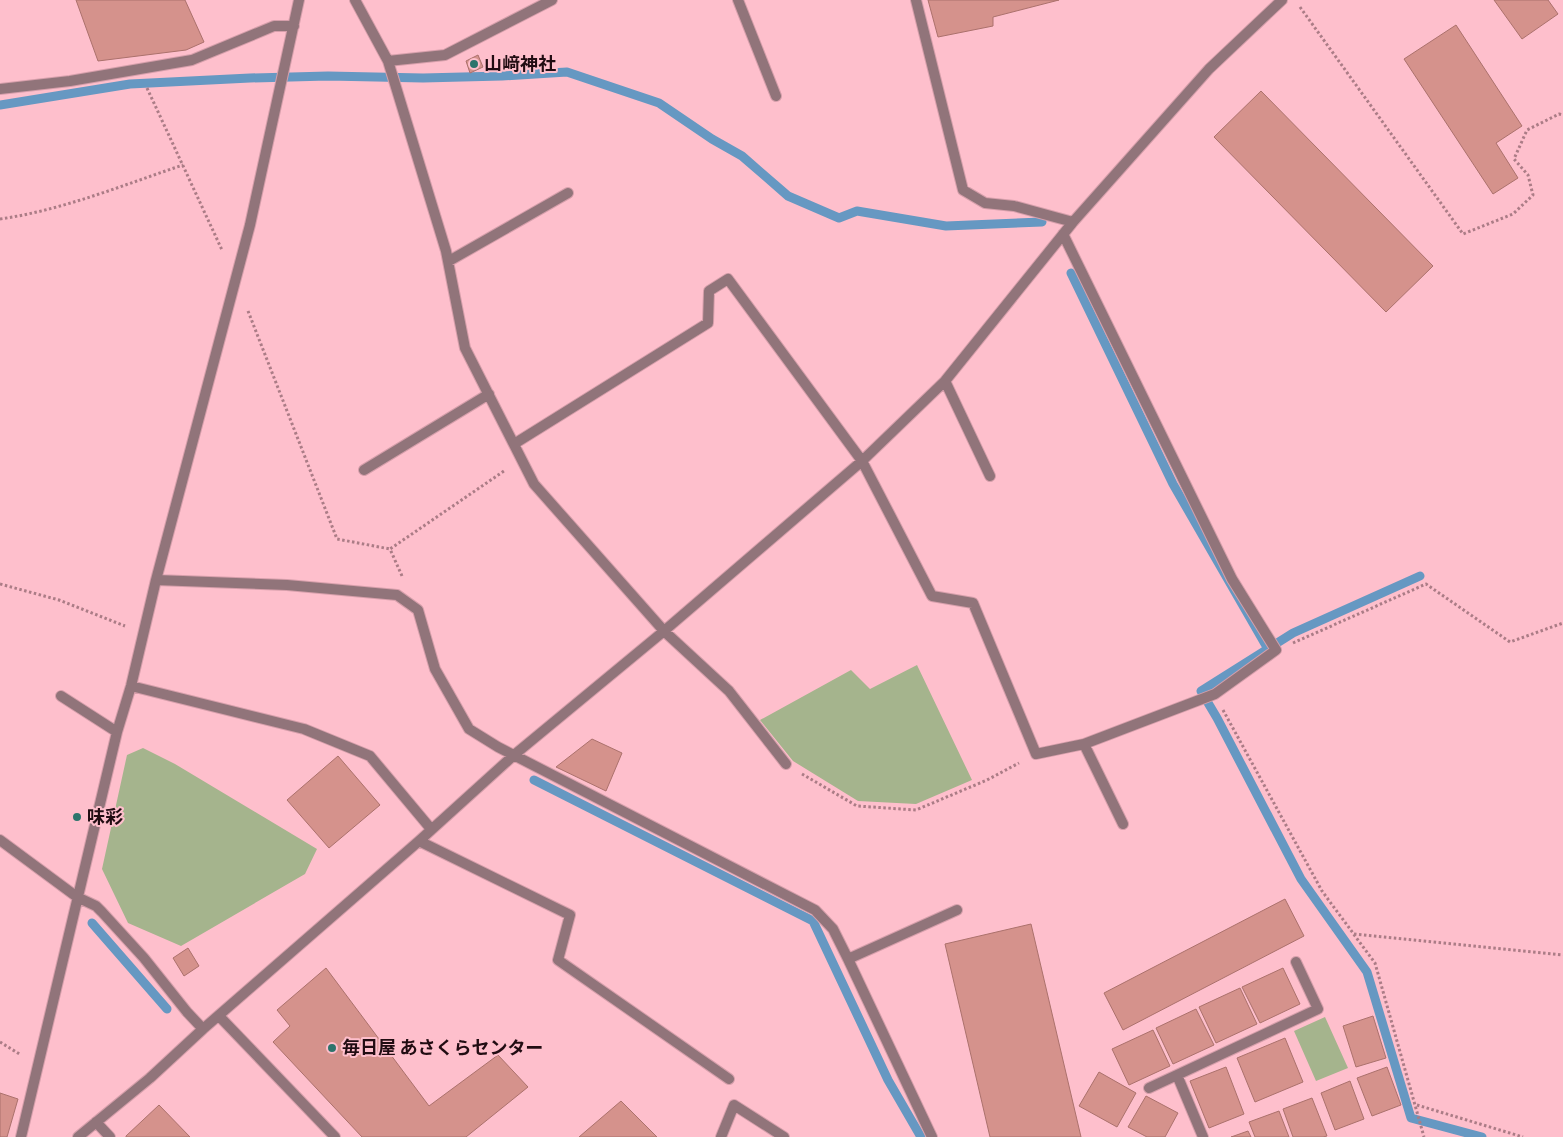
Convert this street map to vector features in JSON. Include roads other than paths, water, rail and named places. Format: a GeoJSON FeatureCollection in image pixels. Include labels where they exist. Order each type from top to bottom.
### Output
{"type":"FeatureCollection","features":[{"type":"Feature","properties":{"kind":"street"},"geometry":{"type":"LineString","coordinates":[[21,1137],[117,732],[131,686],[156,580],[250,225],[299,0]]}},
{"type":"Feature","properties":{"kind":"street"},"geometry":{"type":"LineString","coordinates":[[354,0],[388,61],[448,261],[465,348],[534,484],[664,631],[729,691],[786,764]]}},
{"type":"Feature","properties":{"kind":"street"},"geometry":{"type":"LineString","coordinates":[[388,61],[445,55],[552,0]]}},
{"type":"Feature","properties":{"kind":"street"},"geometry":{"type":"LineString","coordinates":[[738,0],[776,96]]}},
{"type":"Feature","properties":{"kind":"street"},"geometry":{"type":"LineString","coordinates":[[916,0],[963,190],[985,203],[1014,206],[1073,222]]}},
{"type":"Feature","properties":{"kind":"street"},"geometry":{"type":"LineString","coordinates":[[78,1137],[150,1078],[514,755],[664,631],[862,461],[945,381],[1073,222],[1209,69],[1282,0]]}},
{"type":"Feature","properties":{"kind":"street"},"geometry":{"type":"LineString","coordinates":[[0,89],[70,81],[192,60],[274,26],[294,26]]}},
{"type":"Feature","properties":{"kind":"street"},"geometry":{"type":"LineString","coordinates":[[448,261],[568,193]]}},
{"type":"Feature","properties":{"kind":"street"},"geometry":{"type":"LineString","coordinates":[[514,444],[708,323],[709,291],[728,280],[862,461],[932,596],[973,604],[1036,754],[1084,744],[1215,694],[1276,650],[1232,579],[1063,234]]}},
{"type":"Feature","properties":{"kind":"street"},"geometry":{"type":"LineString","coordinates":[[945,381],[990,476]]}},
{"type":"Feature","properties":{"kind":"street"},"geometry":{"type":"LineString","coordinates":[[364,470],[489,394]]}},
{"type":"Feature","properties":{"kind":"street"},"geometry":{"type":"LineString","coordinates":[[156,580],[286,585],[397,596],[418,610],[434,669],[469,729],[498,747],[815,910],[833,929],[932,1137]]}},
{"type":"Feature","properties":{"kind":"street"},"geometry":{"type":"LineString","coordinates":[[131,686],[304,729],[370,756],[431,829]]}},
{"type":"Feature","properties":{"kind":"street"},"geometry":{"type":"LineString","coordinates":[[61,696],[117,732]]}},
{"type":"Feature","properties":{"kind":"street"},"geometry":{"type":"LineString","coordinates":[[1084,744],[1123,824]]}},
{"type":"Feature","properties":{"kind":"street"},"geometry":{"type":"LineString","coordinates":[[0,840],[77,897],[96,906],[144,958],[203,1029]]}},
{"type":"Feature","properties":{"kind":"street"},"geometry":{"type":"LineString","coordinates":[[419,841],[570,915],[558,960],[729,1079]]}},
{"type":"Feature","properties":{"kind":"street"},"geometry":{"type":"LineString","coordinates":[[848,959],[957,910]]}},
{"type":"Feature","properties":{"kind":"street"},"geometry":{"type":"LineString","coordinates":[[1149,1088],[1318,1009],[1296,962]]}},
{"type":"Feature","properties":{"kind":"street"},"geometry":{"type":"LineString","coordinates":[[219,1016],[335,1137]]}},
{"type":"Feature","properties":{"kind":"street"},"geometry":{"type":"LineString","coordinates":[[1177,1075],[1203,1137]]}},
{"type":"Feature","properties":{"kind":"street"},"geometry":{"type":"LineString","coordinates":[[721,1137],[734,1105],[784,1137]]}},
{"type":"Feature","properties":{"kind":"street"},"geometry":{"type":"LineString","coordinates":[[96,1122],[110,1137]]}},
{"type":"Feature","properties":{"kind":"waterway"},"geometry":{"type":"LineString","coordinates":[[0,105],[130,84],[250,78],[328,76],[423,78],[567,72],[659,103],[712,139],[742,156],[788,196],[839,218],[857,211],[946,226],[1042,222]]}},
{"type":"Feature","properties":{"kind":"waterway"},"geometry":{"type":"LineString","coordinates":[[1071,273],[1173,484],[1268,649]]}},
{"type":"Feature","properties":{"kind":"waterway"},"geometry":{"type":"LineString","coordinates":[[1420,576],[1293,633],[1201,691],[1301,879],[1367,972],[1411,1118],[1482,1137]]}},
{"type":"Feature","properties":{"kind":"waterway"},"geometry":{"type":"LineString","coordinates":[[534,780],[813,921],[888,1080],[921,1137]]}},
{"type":"Feature","properties":{"kind":"waterway"},"geometry":{"type":"LineString","coordinates":[[92,923],[167,1009]]}},
{"type":"Feature","properties":{"kind":"place","name":"山﨑神社"},"geometry":{"type":"Point","coordinates":[474,64]}},
{"type":"Feature","properties":{"kind":"place","name":"味彩"},"geometry":{"type":"Point","coordinates":[77,817]}},
{"type":"Feature","properties":{"kind":"place","name":"毎日屋 あさくらセンター"},"geometry":{"type":"Point","coordinates":[332,1048]}}]}
